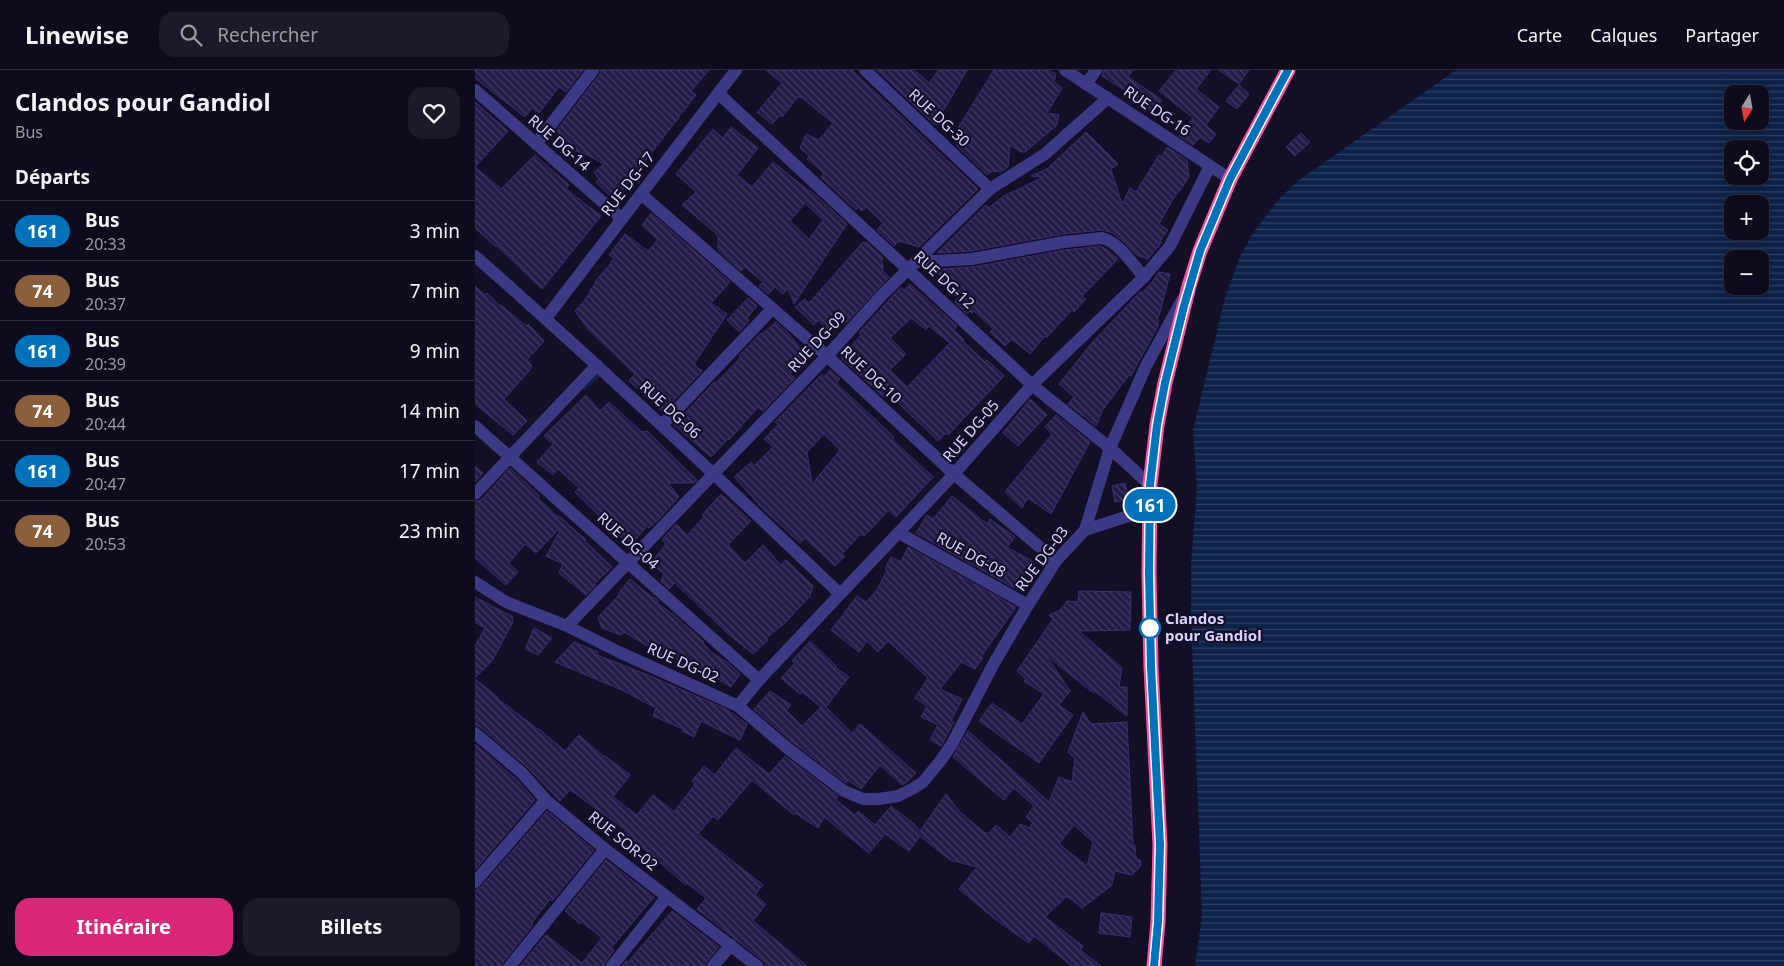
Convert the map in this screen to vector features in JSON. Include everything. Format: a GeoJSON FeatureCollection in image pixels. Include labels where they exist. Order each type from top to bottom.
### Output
{"type":"FeatureCollection","features":[{"type":"Feature","properties":{"kind":"highway"},"geometry":{"type":"LineString","coordinates":[[1154,966],[1158,922],[1160,844],[1151,666],[1149,572],[1150,485],[1157,425],[1165,383],[1189,286],[1200,251],[1230,179],[1288,70]]}},
{"type":"Feature","properties":{"kind":"street"},"geometry":{"type":"LineString","coordinates":[[536,144],[593,70]]}},
{"type":"Feature","properties":{"kind":"street","name":"RUE DG-17"},"geometry":{"type":"LineString","coordinates":[[545,318],[736,70]]}},
{"type":"Feature","properties":{"kind":"street","name":"RUE DG-30"},"geometry":{"type":"LineString","coordinates":[[865,70],[990,189]]}},
{"type":"Feature","properties":{"kind":"street","name":"RUE DG-16"},"geometry":{"type":"LineString","coordinates":[[1065,70],[1230,179]]}},
{"type":"Feature","properties":{"kind":"street"},"geometry":{"type":"LineString","coordinates":[[1086,84],[1096,70]]}},
{"type":"Feature","properties":{"kind":"street","name":"RUE DG-14"},"geometry":{"type":"LineString","coordinates":[[475,90],[622,219]]}},
{"type":"Feature","properties":{"kind":"street","name":"RUE DG-12"},"geometry":{"type":"LineString","coordinates":[[719,94],[912,266],[1032,385],[1110,448],[1150,485]]}},
{"type":"Feature","properties":{"kind":"street","name":"RUE DG-09"},"geometry":{"type":"LineString","coordinates":[[567,626],[715,474],[882,295],[990,189],[1045,154],[1108,98]]}},
{"type":"Feature","properties":{"kind":"street","name":"RUE DG-05"},"geometry":{"type":"LineString","coordinates":[[738,706],[759,680],[839,594],[954,474],[1032,385],[1145,277],[1171,246],[1210,166]]}},
{"type":"Feature","properties":{"kind":"street","name":"RUE DG-10"},"geometry":{"type":"LineString","coordinates":[[641,194],[827,356],[954,474],[1057,562]]}},
{"type":"Feature","properties":{"kind":"street"},"geometry":{"type":"LineString","coordinates":[[912,266],[972,258],[1063,242],[1102,238],[1116,246],[1145,277]]}},
{"type":"Feature","properties":{"kind":"street","name":"RUE DG-06"},"geometry":{"type":"LineString","coordinates":[[475,256],[715,474],[839,594]]}},
{"type":"Feature","properties":{"kind":"street","name":"RUE DG-03"},"geometry":{"type":"LineString","coordinates":[[863,798],[879,799],[898,796],[912,790],[931,773],[951,744],[993,665],[1028,606],[1057,562],[1085,530],[1110,448],[1147,366],[1189,286]]}},
{"type":"Feature","properties":{"kind":"street"},"geometry":{"type":"LineString","coordinates":[[662,425],[772,309]]}},
{"type":"Feature","properties":{"kind":"street"},"geometry":{"type":"LineString","coordinates":[[475,494],[597,365]]}},
{"type":"Feature","properties":{"kind":"street","name":"RUE DG-04"},"geometry":{"type":"LineString","coordinates":[[475,426],[759,680]]}},
{"type":"Feature","properties":{"kind":"street"},"geometry":{"type":"LineString","coordinates":[[1085,530],[1150,509]]}},
{"type":"Feature","properties":{"kind":"street","name":"RUE DG-08"},"geometry":{"type":"LineString","coordinates":[[899,533],[1028,606]]}},
{"type":"Feature","properties":{"kind":"street","name":"RUE DG-02"},"geometry":{"type":"LineString","coordinates":[[475,582],[506,602],[567,626],[619,652],[738,706],[786,747],[844,792],[863,798]]}},
{"type":"Feature","properties":{"kind":"street","name":"RUE SOR-02"},"geometry":{"type":"LineString","coordinates":[[475,733],[523,773],[546,800],[605,849],[666,898],[757,966]]}},
{"type":"Feature","properties":{"kind":"street"},"geometry":{"type":"LineString","coordinates":[[475,882],[546,800]]}},
{"type":"Feature","properties":{"kind":"street"},"geometry":{"type":"LineString","coordinates":[[510,966],[605,849]]}},
{"type":"Feature","properties":{"kind":"street"},"geometry":{"type":"LineString","coordinates":[[612,966],[666,898]]}},
{"type":"Feature","properties":{"kind":"street"},"geometry":{"type":"LineString","coordinates":[[713,966],[731,945]]}},
{"type":"Feature","properties":{"kind":"water"},"geometry":{"type":"Polygon","coordinates":[[[1456,70],[1784,70],[1784,966],[1195,966],[1202,915],[1191,616],[1191,565],[1197,488],[1193,430],[1225,298],[1240,256],[1253,233],[1279,199],[1298,181],[1456,70]]]}},
{"type":"Feature","properties":{"kind":"building"},"geometry":{"type":"Polygon","coordinates":[[[475,70],[583,70],[566,92],[559,87],[539,113],[532,108],[525,117],[475,78],[475,70]]]}},
{"type":"Feature","properties":{"kind":"building"},"geometry":{"type":"Polygon","coordinates":[[[601,70],[709,70],[691,91],[696,95],[622,191],[617,187],[609,195],[596,182],[599,179],[594,172],[604,164],[583,153],[556,146],[559,132],[557,130],[601,70]]]}},
{"type":"Feature","properties":{"kind":"building"},"geometry":{"type":"Polygon","coordinates":[[[766,70],[852,70],[978,189],[919,247],[899,241],[894,246],[877,230],[883,223],[866,207],[862,211],[858,207],[856,210],[821,177],[824,173],[807,159],[809,156],[800,148],[806,134],[819,140],[833,123],[801,97],[798,97],[782,117],[780,115],[772,124],[757,112],[782,83],[766,70]]]}},
{"type":"Feature","properties":{"kind":"building"},"geometry":{"type":"Polygon","coordinates":[[[877,70],[914,70],[929,83],[939,70],[967,70],[935,125],[877,70]]]}},
{"type":"Feature","properties":{"kind":"building"},"geometry":{"type":"Polygon","coordinates":[[[994,70],[1049,70],[1056,74],[1054,82],[1062,88],[1047,113],[1059,115],[1057,125],[1025,152],[1021,152],[1010,145],[1008,167],[1001,172],[992,171],[987,175],[957,146],[958,128],[994,70]]]}},
{"type":"Feature","properties":{"kind":"building"},"geometry":{"type":"Polygon","coordinates":[[[1104,70],[1133,70],[1128,77],[1162,100],[1153,114],[1130,99],[1132,95],[1102,76],[1104,70]]]}},
{"type":"Feature","properties":{"kind":"building"},"geometry":{"type":"Polygon","coordinates":[[[1176,70],[1211,70],[1196,89],[1219,107],[1206,125],[1216,134],[1209,143],[1200,137],[1193,145],[1179,136],[1193,118],[1159,91],[1176,70]]]}},
{"type":"Feature","properties":{"kind":"building"},"geometry":{"type":"Polygon","coordinates":[[[1219,70],[1249,70],[1239,84],[1219,70]]]}},
{"type":"Feature","properties":{"kind":"building"},"geometry":{"type":"Polygon","coordinates":[[[1239,85],[1249,94],[1237,109],[1226,101],[1239,85]]]}},
{"type":"Feature","properties":{"kind":"building"},"geometry":{"type":"Polygon","coordinates":[[[475,102],[508,131],[475,167],[475,102]]]}},
{"type":"Feature","properties":{"kind":"building"},"geometry":{"type":"Polygon","coordinates":[[[731,127],[758,148],[737,175],[752,187],[773,162],[810,190],[847,224],[794,304],[788,288],[783,294],[775,287],[768,294],[759,286],[763,282],[745,267],[741,271],[718,250],[718,235],[682,205],[696,192],[676,174],[713,129],[723,138],[731,127]],[[805,203],[790,221],[809,239],[823,220],[805,203]]]}},
{"type":"Feature","properties":{"kind":"building"},"geometry":{"type":"Polygon","coordinates":[[[1086,132],[1118,164],[1111,169],[1122,204],[1130,188],[1136,192],[1159,155],[1162,157],[1167,147],[1187,160],[1189,177],[1174,197],[1159,224],[1168,230],[1160,241],[1162,242],[1148,259],[1136,255],[1113,233],[1102,230],[1063,234],[971,251],[937,253],[986,205],[988,208],[1004,196],[1043,177],[1031,176],[1051,167],[1086,132]]]}},
{"type":"Feature","properties":{"kind":"building"},"geometry":{"type":"Polygon","coordinates":[[[1301,133],[1310,142],[1295,156],[1286,147],[1301,133]]]}},
{"type":"Feature","properties":{"kind":"building"},"geometry":{"type":"Polygon","coordinates":[[[535,155],[569,185],[566,189],[601,216],[542,289],[497,246],[475,228],[475,167],[501,189],[535,155]]]}},
{"type":"Feature","properties":{"kind":"building"},"geometry":{"type":"Polygon","coordinates":[[[651,213],[730,282],[711,303],[727,314],[694,364],[702,371],[663,412],[629,381],[635,374],[588,329],[575,311],[591,292],[590,290],[595,282],[614,258],[609,255],[625,234],[648,251],[658,240],[642,225],[651,213]]]}},
{"type":"Feature","properties":{"kind":"building"},"geometry":{"type":"Polygon","coordinates":[[[863,242],[866,242],[883,258],[883,271],[889,277],[847,322],[841,317],[829,330],[818,320],[814,325],[795,307],[805,299],[809,303],[863,242]]]}},
{"type":"Feature","properties":{"kind":"building"},"geometry":{"type":"Polygon","coordinates":[[[1101,246],[1118,259],[1082,296],[1086,299],[1074,312],[1072,310],[1047,337],[1045,336],[1030,354],[1012,339],[1005,346],[990,332],[993,329],[974,311],[972,313],[970,311],[967,314],[955,302],[959,297],[937,272],[941,269],[973,267],[1065,250],[1101,246]]]}},
{"type":"Feature","properties":{"kind":"building"},"geometry":{"type":"Polygon","coordinates":[[[1159,272],[1170,274],[1158,316],[1158,326],[1131,376],[1129,375],[1102,411],[1096,426],[1068,404],[1074,397],[1059,384],[1091,344],[1139,293],[1144,291],[1159,272]]]}},
{"type":"Feature","properties":{"kind":"building"},"geometry":{"type":"Polygon","coordinates":[[[910,284],[957,326],[954,330],[963,341],[985,362],[987,360],[1004,376],[948,435],[946,433],[938,441],[889,394],[885,398],[841,358],[861,335],[859,333],[888,301],[901,287],[904,290],[910,284]],[[911,318],[890,338],[906,354],[890,370],[907,387],[950,343],[929,326],[926,330],[911,318]]]}},
{"type":"Feature","properties":{"kind":"building"},"geometry":{"type":"Polygon","coordinates":[[[475,286],[485,295],[487,293],[500,306],[526,326],[528,324],[544,341],[527,360],[532,366],[529,371],[504,399],[527,421],[513,435],[475,404],[475,286]]]}},
{"type":"Feature","properties":{"kind":"building"},"geometry":{"type":"Polygon","coordinates":[[[748,298],[757,306],[747,318],[749,321],[739,332],[727,320],[748,298]]]}},
{"type":"Feature","properties":{"kind":"building"},"geometry":{"type":"Polygon","coordinates":[[[776,322],[807,356],[790,374],[795,378],[763,411],[758,407],[711,457],[674,425],[714,382],[722,377],[741,357],[739,356],[761,333],[776,322]]]}},
{"type":"Feature","properties":{"kind":"building"},"geometry":{"type":"Polygon","coordinates":[[[830,370],[840,379],[836,383],[893,436],[893,440],[933,477],[896,517],[889,510],[864,536],[861,534],[842,554],[845,556],[835,566],[805,538],[800,543],[763,509],[734,477],[751,462],[754,466],[773,447],[764,439],[778,425],[775,422],[822,374],[824,377],[830,370]],[[824,434],[807,452],[812,484],[840,450],[824,434]]]}},
{"type":"Feature","properties":{"kind":"building"},"geometry":{"type":"Polygon","coordinates":[[[586,395],[600,411],[609,402],[642,432],[647,431],[697,480],[693,483],[668,483],[679,497],[657,521],[649,528],[647,526],[630,546],[575,492],[579,488],[558,469],[553,475],[537,462],[553,444],[544,436],[586,395]]]}},
{"type":"Feature","properties":{"kind":"building"},"geometry":{"type":"Polygon","coordinates":[[[1030,399],[1047,415],[1018,446],[1003,433],[1030,399]]]}},
{"type":"Feature","properties":{"kind":"building"},"geometry":{"type":"Polygon","coordinates":[[[1056,415],[1090,442],[1051,514],[1028,498],[1022,508],[1005,492],[1052,434],[1045,427],[1056,415]]]}},
{"type":"Feature","properties":{"kind":"building"},"geometry":{"type":"Polygon","coordinates":[[[475,466],[483,473],[475,482],[475,466]]]}},
{"type":"Feature","properties":{"kind":"building"},"geometry":{"type":"Polygon","coordinates":[[[510,468],[540,496],[538,498],[586,540],[612,567],[594,584],[596,585],[586,595],[559,573],[563,564],[546,556],[560,531],[558,530],[536,553],[525,544],[509,563],[518,572],[506,585],[475,558],[475,502],[481,500],[510,468]]]}},
{"type":"Feature","properties":{"kind":"building"},"geometry":{"type":"Polygon","coordinates":[[[1125,483],[1128,499],[1115,502],[1112,486],[1125,483]]]}},
{"type":"Feature","properties":{"kind":"building"},"geometry":{"type":"Polygon","coordinates":[[[721,494],[751,521],[728,545],[745,563],[763,545],[781,565],[786,560],[813,586],[810,596],[785,623],[766,638],[768,640],[753,654],[728,634],[675,583],[669,589],[661,581],[664,574],[651,563],[666,544],[662,540],[676,524],[687,535],[704,517],[702,515],[721,494]]]}},
{"type":"Feature","properties":{"kind":"building"},"geometry":{"type":"Polygon","coordinates":[[[952,496],[987,524],[990,519],[1015,537],[1007,547],[1032,561],[1022,581],[1018,579],[1014,588],[916,533],[927,515],[933,519],[952,496]]]}},
{"type":"Feature","properties":{"kind":"building"},"geometry":{"type":"Polygon","coordinates":[[[908,547],[1016,607],[981,657],[983,658],[975,669],[961,662],[940,689],[962,699],[951,721],[954,722],[941,746],[930,740],[938,725],[921,717],[927,706],[915,698],[928,678],[888,641],[878,652],[867,641],[859,652],[831,630],[857,596],[866,602],[877,590],[891,557],[901,562],[908,547]]]}},
{"type":"Feature","properties":{"kind":"building"},"geometry":{"type":"Polygon","coordinates":[[[630,579],[654,597],[658,601],[657,603],[674,615],[704,642],[711,652],[728,663],[740,674],[731,687],[690,662],[664,656],[624,632],[621,635],[602,628],[598,617],[619,595],[630,579]]]}},
{"type":"Feature","properties":{"kind":"building"},"geometry":{"type":"Polygon","coordinates":[[[1079,591],[1131,592],[1130,630],[1079,631],[1122,668],[1119,687],[1127,687],[1127,716],[1096,692],[1092,692],[1046,655],[1070,691],[1059,705],[1073,715],[1039,763],[979,721],[992,703],[1022,724],[1044,694],[1024,681],[1026,679],[1017,671],[1053,619],[1049,615],[1059,611],[1067,601],[1078,602],[1079,591]]]}},
{"type":"Feature","properties":{"kind":"building"},"geometry":{"type":"Polygon","coordinates":[[[475,597],[513,617],[513,622],[492,661],[475,678],[475,646],[485,628],[475,622],[475,597]]]}},
{"type":"Feature","properties":{"kind":"building"},"geometry":{"type":"Polygon","coordinates":[[[534,628],[552,638],[538,655],[525,649],[534,628]]]}},
{"type":"Feature","properties":{"kind":"building"},"geometry":{"type":"Polygon","coordinates":[[[810,641],[835,667],[849,677],[826,707],[852,733],[860,724],[916,773],[907,782],[902,785],[880,765],[861,789],[848,780],[846,783],[791,741],[754,709],[770,691],[791,705],[786,710],[802,726],[821,707],[802,692],[800,694],[781,678],[795,663],[792,661],[810,641]]]}},
{"type":"Feature","properties":{"kind":"building"},"geometry":{"type":"Polygon","coordinates":[[[574,642],[598,652],[597,655],[726,709],[747,724],[740,740],[701,721],[694,737],[682,731],[683,729],[653,716],[656,708],[622,690],[555,662],[574,642]]]}},
{"type":"Feature","properties":{"kind":"building"},"geometry":{"type":"Polygon","coordinates":[[[475,679],[565,751],[579,735],[604,757],[630,775],[613,797],[637,815],[653,795],[674,812],[695,784],[692,781],[704,766],[715,775],[736,748],[769,774],[785,756],[838,796],[836,800],[855,815],[858,811],[875,825],[891,806],[920,831],[946,794],[959,811],[985,833],[988,834],[996,825],[1010,837],[1020,824],[1029,828],[1033,823],[1026,817],[1034,806],[1014,788],[1004,800],[953,757],[968,731],[1049,802],[1059,777],[1072,782],[1075,759],[1068,752],[1083,712],[1091,724],[1127,722],[1133,845],[1135,845],[1136,858],[1141,861],[1140,867],[1132,875],[1115,871],[1112,885],[1082,908],[1067,896],[1045,917],[1083,946],[1080,950],[1101,966],[1072,966],[1034,936],[1029,943],[996,920],[959,889],[977,867],[950,860],[920,836],[909,851],[885,834],[869,853],[824,817],[818,828],[795,813],[794,815],[752,780],[718,820],[713,816],[698,834],[763,885],[755,895],[766,904],[753,921],[807,966],[766,966],[762,960],[697,909],[706,898],[687,883],[686,885],[624,832],[626,830],[570,790],[560,801],[527,767],[480,727],[475,725],[475,679]],[[1074,825],[1059,844],[1087,866],[1093,842],[1074,825]]]}},
{"type":"Feature","properties":{"kind":"building"},"geometry":{"type":"Polygon","coordinates":[[[475,744],[516,779],[535,800],[475,870],[475,744]]]}},
{"type":"Feature","properties":{"kind":"building"},"geometry":{"type":"Polygon","coordinates":[[[547,811],[594,850],[552,901],[550,899],[502,966],[475,966],[475,890],[481,887],[547,811]]]}},
{"type":"Feature","properties":{"kind":"building"},"geometry":{"type":"Polygon","coordinates":[[[606,860],[654,897],[611,948],[614,950],[604,966],[520,966],[546,935],[582,963],[602,938],[582,922],[580,924],[565,911],[606,860]]]}},
{"type":"Feature","properties":{"kind":"building"},"geometry":{"type":"Polygon","coordinates":[[[672,911],[719,947],[705,966],[622,966],[626,961],[628,962],[672,911]]]}},
{"type":"Feature","properties":{"kind":"building"},"geometry":{"type":"Polygon","coordinates":[[[1101,913],[1132,917],[1130,937],[1099,933],[1101,913]]]}},
{"type":"Feature","properties":{"kind":"waterway"},"geometry":{"type":"LineString","coordinates":[[584,388],[602,371]]}},
{"type":"Feature","properties":{"kind":"bus line","name":"161"},"geometry":{"type":"LineString","coordinates":[[1154,966],[1160,887],[1160,844],[1151,666],[1149,572],[1150,485],[1157,425],[1184,306],[1200,251],[1230,179],[1288,70]]}},
{"type":"Feature","properties":{"kind":"place","name":"Clandos pour Gandiol"},"geometry":{"type":"Point","coordinates":[1150,628]}}]}
